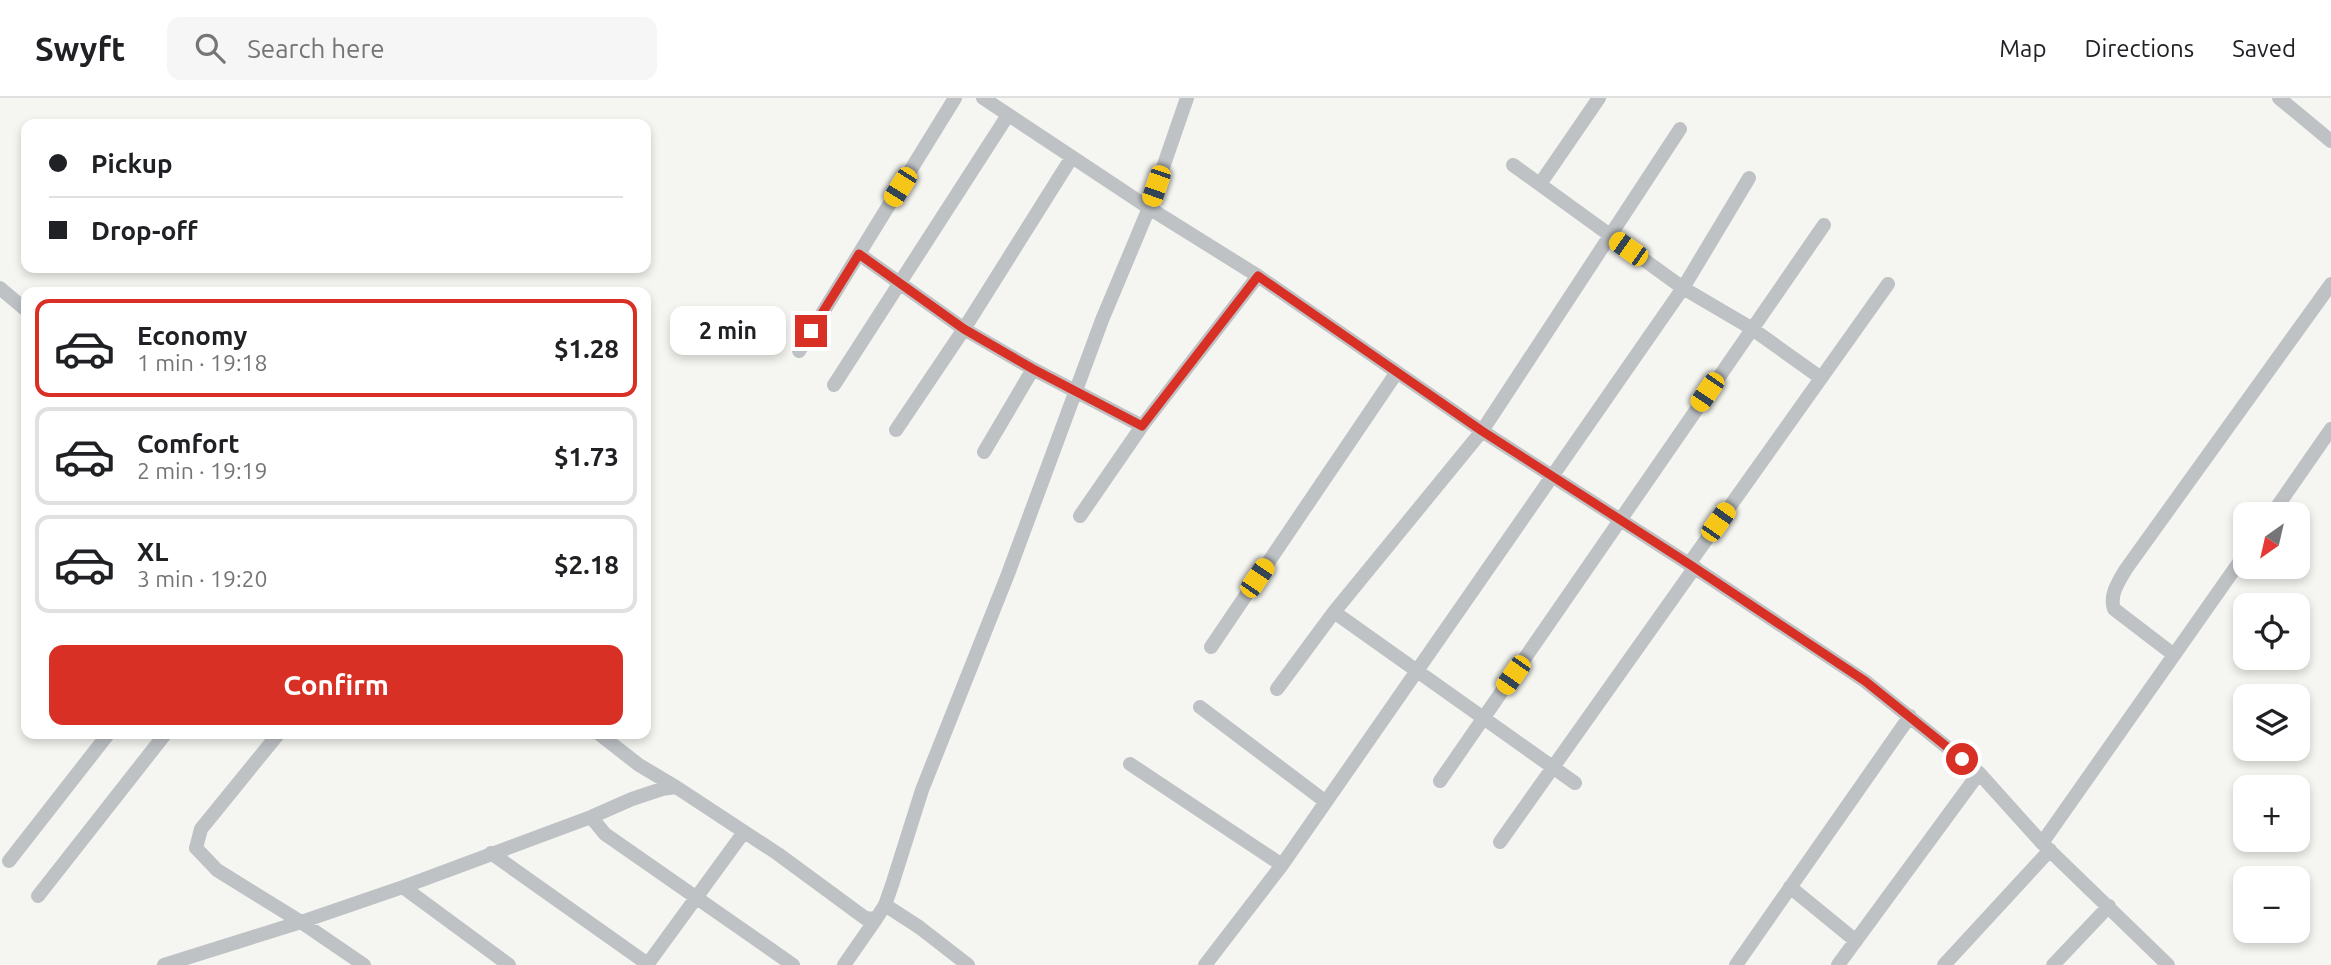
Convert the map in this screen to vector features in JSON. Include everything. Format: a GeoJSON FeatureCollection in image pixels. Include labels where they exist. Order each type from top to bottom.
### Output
{"type":"FeatureCollection","features":[{"type":"Feature","properties":{"kind":"street"},"geometry":{"type":"LineString","coordinates":[[799,351],[955,98]]}},
{"type":"Feature","properties":{"kind":"street"},"geometry":{"type":"LineString","coordinates":[[983,98],[1149,208],[1258,276],[1482,431],[1865,681],[1979,773],[2046,846],[2168,965]]}},
{"type":"Feature","properties":{"kind":"street"},"geometry":{"type":"LineString","coordinates":[[844,965],[885,905],[922,790],[1008,573],[1102,320],[1149,208],[1187,98]]}},
{"type":"Feature","properties":{"kind":"street"},"geometry":{"type":"LineString","coordinates":[[1540,184],[1599,98]]}},
{"type":"Feature","properties":{"kind":"street"},"geometry":{"type":"LineString","coordinates":[[2279,98],[2331,141]]}},
{"type":"Feature","properties":{"kind":"street"},"geometry":{"type":"LineString","coordinates":[[834,385],[1008,115]]}},
{"type":"Feature","properties":{"kind":"street"},"geometry":{"type":"LineString","coordinates":[[1277,690],[1334,612],[1482,431],[1680,130]]}},
{"type":"Feature","properties":{"kind":"street"},"geometry":{"type":"LineString","coordinates":[[896,430],[964,329],[1072,157]]}},
{"type":"Feature","properties":{"kind":"street"},"geometry":{"type":"LineString","coordinates":[[1513,165],[1683,288],[1751,328],[1821,378]]}},
{"type":"Feature","properties":{"kind":"street"},"geometry":{"type":"LineString","coordinates":[[1205,965],[1282,865],[1683,288],[1749,178]]}},
{"type":"Feature","properties":{"kind":"street"},"geometry":{"type":"LineString","coordinates":[[1440,781],[1824,225]]}},
{"type":"Feature","properties":{"kind":"street"},"geometry":{"type":"LineString","coordinates":[[859,254],[964,329],[1033,369],[1142,426]]}},
{"type":"Feature","properties":{"kind":"street"},"geometry":{"type":"LineString","coordinates":[[1080,516],[1142,426],[1258,276]]}},
{"type":"Feature","properties":{"kind":"street"},"geometry":{"type":"LineString","coordinates":[[1500,842],[1888,284]]}},
{"type":"Feature","properties":{"kind":"street"},"geometry":{"type":"LineString","coordinates":[[2174,655],[2114,609],[2112,599],[2117,586],[2126,569],[2331,284]]}},
{"type":"Feature","properties":{"kind":"street"},"geometry":{"type":"LineString","coordinates":[[0,288],[21,306]]}},
{"type":"Feature","properties":{"kind":"street"},"geometry":{"type":"LineString","coordinates":[[984,452],[1033,369]]}},
{"type":"Feature","properties":{"kind":"street"},"geometry":{"type":"LineString","coordinates":[[1211,647],[1397,372]]}},
{"type":"Feature","properties":{"kind":"street"},"geometry":{"type":"LineString","coordinates":[[2280,502],[2331,429]]}},
{"type":"Feature","properties":{"kind":"street"},"geometry":{"type":"LineString","coordinates":[[1944,965],[2046,846],[2233,571]]}},
{"type":"Feature","properties":{"kind":"street"},"geometry":{"type":"LineString","coordinates":[[1334,612],[1575,783]]}},
{"type":"Feature","properties":{"kind":"street"},"geometry":{"type":"LineString","coordinates":[[1200,707],[1326,802]]}},
{"type":"Feature","properties":{"kind":"street"},"geometry":{"type":"LineString","coordinates":[[1736,965],[1910,716]]}},
{"type":"Feature","properties":{"kind":"street"},"geometry":{"type":"LineString","coordinates":[[9,861],[104,739]]}},
{"type":"Feature","properties":{"kind":"street"},"geometry":{"type":"LineString","coordinates":[[38,896],[161,739]]}},
{"type":"Feature","properties":{"kind":"street"},"geometry":{"type":"LineString","coordinates":[[274,739],[201,829],[196,848],[217,870],[302,922],[364,965]]}},
{"type":"Feature","properties":{"kind":"street"},"geometry":{"type":"LineString","coordinates":[[606,739],[639,765],[744,832],[865,918],[876,919]]}},
{"type":"Feature","properties":{"kind":"street"},"geometry":{"type":"LineString","coordinates":[[1130,764],[1282,865]]}},
{"type":"Feature","properties":{"kind":"street"},"geometry":{"type":"LineString","coordinates":[[1838,965],[1979,773]]}},
{"type":"Feature","properties":{"kind":"street"},"geometry":{"type":"LineString","coordinates":[[165,965],[403,887],[632,799],[676,787]]}},
{"type":"Feature","properties":{"kind":"street"},"geometry":{"type":"LineString","coordinates":[[591,817],[605,834],[793,965]]}},
{"type":"Feature","properties":{"kind":"street"},"geometry":{"type":"LineString","coordinates":[[491,853],[648,965],[744,832]]}},
{"type":"Feature","properties":{"kind":"street"},"geometry":{"type":"LineString","coordinates":[[403,887],[509,965]]}},
{"type":"Feature","properties":{"kind":"street"},"geometry":{"type":"LineString","coordinates":[[1790,887],[1856,941]]}},
{"type":"Feature","properties":{"kind":"street"},"geometry":{"type":"LineString","coordinates":[[885,905],[968,965]]}},
{"type":"Feature","properties":{"kind":"street"},"geometry":{"type":"LineString","coordinates":[[2053,965],[2109,906]]}},
{"type":"Feature","properties":{"kind":"route"},"geometry":{"type":"LineString","coordinates":[[811,331],[859,254],[964,329],[1033,369],[1142,426],[1258,276],[1482,431],[1865,681],[1962,759]]}}]}
